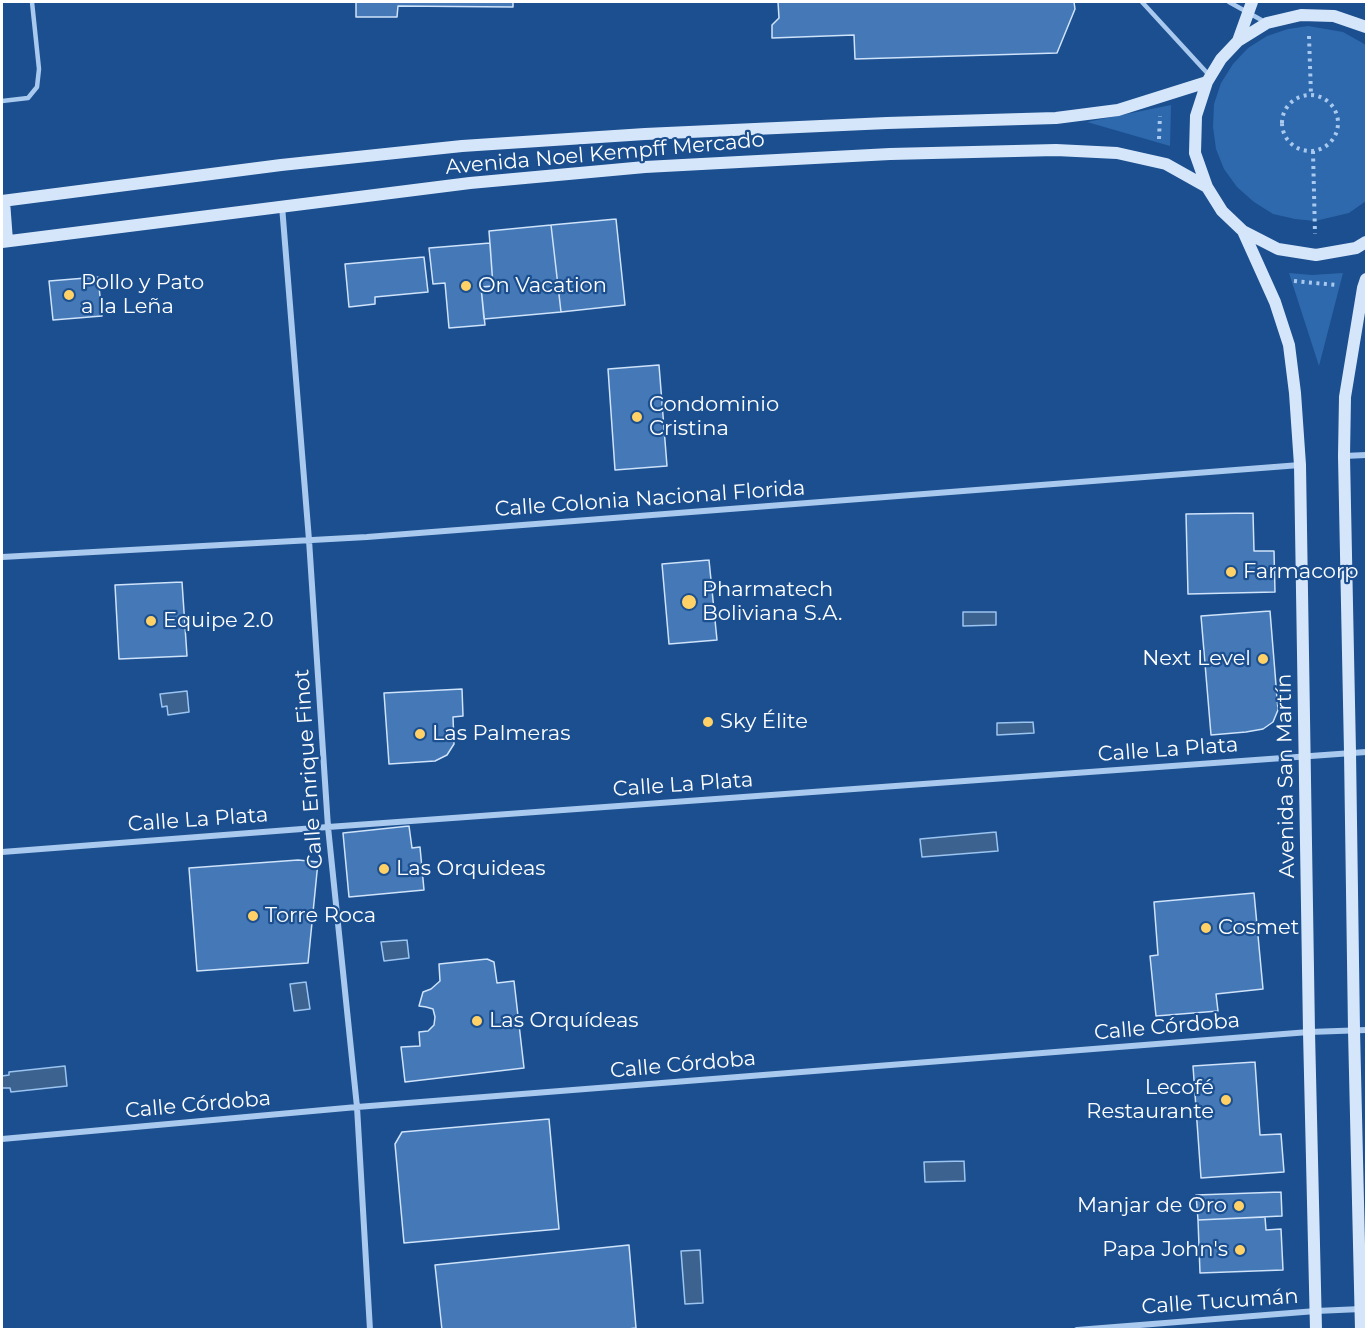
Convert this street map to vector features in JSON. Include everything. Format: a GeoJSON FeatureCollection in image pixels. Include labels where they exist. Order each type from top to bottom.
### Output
{"type":"FeatureCollection","features":[{"type":"Feature","properties":{"kind":"main road"},"geometry":{"type":"LineString","coordinates":[[1238,41],[1250,7]]}},
{"type":"Feature","properties":{"kind":"main road"},"geometry":{"type":"LineString","coordinates":[[1366,27],[1334,16],[1301,15],[1267,23],[1238,41],[1221,59],[1209,79],[1196,116],[1195,153],[1207,187],[1222,211],[1243,231],[1278,249],[1316,255],[1356,248],[1366,242]]}},
{"type":"Feature","properties":{"kind":"main road","name":"Avenida Noel Kempff Mercado"},"geometry":{"type":"LineString","coordinates":[[3,201],[280,165],[462,146],[667,133],[1056,118],[1118,110],[1209,79]]}},
{"type":"Feature","properties":{"kind":"main road","name":"Avenida Noel Kempff Mercado"},"geometry":{"type":"LineString","coordinates":[[4,241],[470,183],[645,167],[879,155],[1056,150],[1117,153],[1166,164],[1207,187]]}},
{"type":"Feature","properties":{"kind":"main road"},"geometry":{"type":"LineString","coordinates":[[3,201],[4,241]]}},
{"type":"Feature","properties":{"kind":"main road","name":"Avenida San Martín"},"geometry":{"type":"LineString","coordinates":[[1243,231],[1275,302],[1289,345],[1300,465],[1316,1329]]}},
{"type":"Feature","properties":{"kind":"main road"},"geometry":{"type":"LineString","coordinates":[[1361,1329],[1364,1309],[1360,1030],[1350,752],[1344,456],[1345,397],[1366,279]]}},
{"type":"Feature","properties":{"kind":"street","name":"Calle Enrique Finot"},"geometry":{"type":"LineString","coordinates":[[282,206],[309,540],[328,827],[357,1107],[370,1329]]}},
{"type":"Feature","properties":{"kind":"street"},"geometry":{"type":"LineString","coordinates":[[1344,456],[1366,455]]}},
{"type":"Feature","properties":{"kind":"street","name":"Calle Colonia Nacional Florida"},"geometry":{"type":"LineString","coordinates":[[2,557],[391,536],[1300,465]]}},
{"type":"Feature","properties":{"kind":"street","name":"Calle La Plata"},"geometry":{"type":"LineString","coordinates":[[2,852],[1366,752]]}},
{"type":"Feature","properties":{"kind":"street","name":"Calle Córdoba"},"geometry":{"type":"LineString","coordinates":[[2,1139],[357,1107],[1309,1032],[1360,1030]]}},
{"type":"Feature","properties":{"kind":"street","name":"Calle Tucumán"},"geometry":{"type":"LineString","coordinates":[[1077,1329],[1364,1309]]}},
{"type":"Feature","properties":{"kind":"lane"},"geometry":{"type":"LineString","coordinates":[[2,101],[28,98],[37,87],[39,69],[32,2]]}},
{"type":"Feature","properties":{"kind":"lane"},"geometry":{"type":"LineString","coordinates":[[1142,2],[1209,79]]}},
{"type":"Feature","properties":{"kind":"lane"},"geometry":{"type":"LineString","coordinates":[[1229,2],[1250,7],[1267,23]]}},
{"type":"Feature","properties":{"kind":"path"},"geometry":{"type":"LineString","coordinates":[[1308,16],[1311,95]]}},
{"type":"Feature","properties":{"kind":"path"},"geometry":{"type":"LineString","coordinates":[[1311,95],[1330,103],[1336,112],[1338,122],[1337,133],[1331,142],[1323,148],[1312,151],[1301,150],[1291,144],[1282,124],[1284,113],[1290,103],[1299,97],[1311,95]]}},
{"type":"Feature","properties":{"kind":"path"},"geometry":{"type":"LineString","coordinates":[[1159,139],[1160,111]]}},
{"type":"Feature","properties":{"kind":"path"},"geometry":{"type":"LineString","coordinates":[[1312,151],[1317,283]]}},
{"type":"Feature","properties":{"kind":"path"},"geometry":{"type":"LineString","coordinates":[[1294,281],[1336,285]]}},
{"type":"Feature","properties":{"kind":"shaded area"},"geometry":{"type":"Polygon","coordinates":[[[1308,26],[1343,32],[1366,45],[1366,201],[1349,213],[1315,221],[1273,214],[1254,202],[1237,187],[1224,169],[1216,149],[1213,127],[1214,104],[1221,83],[1233,64],[1248,48],[1267,36],[1288,29],[1308,26]]]}},
{"type":"Feature","properties":{"kind":"shaded area"},"geometry":{"type":"Polygon","coordinates":[[[1171,105],[1170,146],[1087,122],[1171,105]]]}},
{"type":"Feature","properties":{"kind":"shaded area"},"geometry":{"type":"Polygon","coordinates":[[[1289,273],[1312,275],[1343,273],[1319,366],[1289,273]]]}},
{"type":"Feature","properties":{"kind":"shaded area"},"geometry":{"type":"Polygon","coordinates":[[[963,612],[996,612],[996,625],[963,626],[963,612]]]}},
{"type":"Feature","properties":{"kind":"shaded area"},"geometry":{"type":"Polygon","coordinates":[[[187,691],[189,712],[168,715],[167,706],[162,707],[160,694],[187,691]]]}},
{"type":"Feature","properties":{"kind":"shaded area"},"geometry":{"type":"Polygon","coordinates":[[[1033,722],[1034,733],[997,735],[997,723],[1033,722]]]}},
{"type":"Feature","properties":{"kind":"shaded area"},"geometry":{"type":"Polygon","coordinates":[[[996,832],[998,851],[922,857],[920,839],[996,832]]]}},
{"type":"Feature","properties":{"kind":"shaded area"},"geometry":{"type":"Polygon","coordinates":[[[407,940],[409,958],[384,961],[381,942],[407,940]]]}},
{"type":"Feature","properties":{"kind":"shaded area"},"geometry":{"type":"Polygon","coordinates":[[[306,982],[310,1009],[294,1011],[290,984],[306,982]]]}},
{"type":"Feature","properties":{"kind":"shaded area"},"geometry":{"type":"Polygon","coordinates":[[[65,1066],[67,1086],[11,1092],[10,1088],[2,1088],[2,1076],[9,1075],[9,1072],[65,1066]]]}},
{"type":"Feature","properties":{"kind":"shaded area"},"geometry":{"type":"Polygon","coordinates":[[[964,1161],[965,1181],[925,1182],[924,1162],[964,1161]]]}},
{"type":"Feature","properties":{"kind":"shaded area"},"geometry":{"type":"Polygon","coordinates":[[[700,1250],[703,1303],[685,1304],[681,1251],[700,1250]]]}},
{"type":"Feature","properties":{"kind":"building"},"geometry":{"type":"Polygon","coordinates":[[[356,2],[513,2],[513,7],[398,6],[397,17],[356,17],[356,2]]]}},
{"type":"Feature","properties":{"kind":"building"},"geometry":{"type":"Polygon","coordinates":[[[778,2],[1074,2],[1075,9],[1057,53],[855,59],[854,35],[772,38],[772,25],[779,18],[778,2]]]}},
{"type":"Feature","properties":{"kind":"building"},"geometry":{"type":"Polygon","coordinates":[[[616,219],[625,305],[561,312],[551,225],[616,219]]]}},
{"type":"Feature","properties":{"kind":"building"},"geometry":{"type":"Polygon","coordinates":[[[551,225],[561,312],[484,319],[481,287],[493,286],[489,231],[551,225]]]}},
{"type":"Feature","properties":{"kind":"building","name":"On Vacation"},"geometry":{"type":"Polygon","coordinates":[[[490,243],[493,286],[481,287],[485,325],[449,328],[445,283],[433,284],[429,248],[490,243]]]}},
{"type":"Feature","properties":{"kind":"building"},"geometry":{"type":"Polygon","coordinates":[[[424,257],[428,292],[375,297],[375,304],[349,307],[345,264],[424,257]]]}},
{"type":"Feature","properties":{"kind":"building"},"geometry":{"type":"Polygon","coordinates":[[[98,277],[102,316],[53,320],[49,281],[98,277]]]}},
{"type":"Feature","properties":{"kind":"building","name":"Condominio Cristina"},"geometry":{"type":"Polygon","coordinates":[[[659,365],[667,466],[615,470],[608,369],[659,365]]]}},
{"type":"Feature","properties":{"kind":"building","name":"Farmacorp"},"geometry":{"type":"Polygon","coordinates":[[[1253,513],[1254,551],[1274,551],[1275,592],[1188,594],[1186,514],[1253,513]]]}},
{"type":"Feature","properties":{"kind":"building","name":"Pharmatech Boliviana S.A."},"geometry":{"type":"Polygon","coordinates":[[[709,560],[717,640],[669,644],[662,564],[709,560]]]}},
{"type":"Feature","properties":{"kind":"building","name":"Equipe 2.0"},"geometry":{"type":"Polygon","coordinates":[[[182,582],[187,656],[119,659],[115,585],[182,582]]]}},
{"type":"Feature","properties":{"kind":"building"},"geometry":{"type":"Polygon","coordinates":[[[1270,611],[1278,710],[1273,722],[1263,729],[1211,735],[1201,616],[1270,611]]]}},
{"type":"Feature","properties":{"kind":"building","name":"Las Palmeras"},"geometry":{"type":"Polygon","coordinates":[[[462,689],[463,716],[453,717],[454,744],[447,755],[435,761],[389,764],[384,693],[462,689]]]}},
{"type":"Feature","properties":{"kind":"building","name":"Las Orquideas"},"geometry":{"type":"Polygon","coordinates":[[[409,826],[412,848],[420,847],[424,890],[349,897],[343,833],[409,826]]]}},
{"type":"Feature","properties":{"kind":"building","name":"Torre Roca"},"geometry":{"type":"Polygon","coordinates":[[[298,860],[318,862],[308,963],[197,971],[189,868],[298,860]]]}},
{"type":"Feature","properties":{"kind":"building","name":"Cosmet"},"geometry":{"type":"Polygon","coordinates":[[[1254,893],[1263,989],[1216,994],[1218,1011],[1156,1016],[1150,956],[1158,955],[1154,902],[1254,893]]]}},
{"type":"Feature","properties":{"kind":"building","name":"Las Orquídeas"},"geometry":{"type":"Polygon","coordinates":[[[487,959],[494,962],[497,983],[514,981],[524,1068],[405,1082],[401,1047],[420,1046],[419,1032],[428,1031],[434,1025],[433,1009],[419,1006],[423,992],[431,989],[440,981],[439,964],[487,959]]]}},
{"type":"Feature","properties":{"kind":"building","name":"Lecofé Restaurante"},"geometry":{"type":"Polygon","coordinates":[[[1255,1062],[1260,1135],[1281,1134],[1284,1172],[1201,1178],[1193,1066],[1255,1062]]]}},
{"type":"Feature","properties":{"kind":"building"},"geometry":{"type":"Polygon","coordinates":[[[549,1119],[559,1229],[404,1243],[395,1144],[402,1132],[549,1119]]]}},
{"type":"Feature","properties":{"kind":"building","name":"Manjar de Oro"},"geometry":{"type":"Polygon","coordinates":[[[1281,1192],[1282,1216],[1198,1220],[1196,1195],[1281,1192]]]}},
{"type":"Feature","properties":{"kind":"building","name":"Papa John's"},"geometry":{"type":"Polygon","coordinates":[[[1265,1217],[1266,1230],[1281,1229],[1283,1270],[1200,1273],[1198,1220],[1265,1217]]]}},
{"type":"Feature","properties":{"kind":"building"},"geometry":{"type":"Polygon","coordinates":[[[629,1245],[636,1328],[620,1330],[442,1330],[435,1265],[629,1245]]]}},
{"type":"Feature","properties":{"kind":"place","name":"On Vacation"},"geometry":{"type":"Point","coordinates":[466,286]}},
{"type":"Feature","properties":{"kind":"place","name":"Pollo y Pato a la Leña"},"geometry":{"type":"Point","coordinates":[69,295]}},
{"type":"Feature","properties":{"kind":"place","name":"Condominio Cristina"},"geometry":{"type":"Point","coordinates":[637,417]}},
{"type":"Feature","properties":{"kind":"place","name":"Farmacorp"},"geometry":{"type":"Point","coordinates":[1231,572]}},
{"type":"Feature","properties":{"kind":"place","name":"Pharmatech Boliviana S.A."},"geometry":{"type":"Point","coordinates":[689,602]}},
{"type":"Feature","properties":{"kind":"place","name":"Equipe 2.0"},"geometry":{"type":"Point","coordinates":[151,621]}},
{"type":"Feature","properties":{"kind":"place","name":"Next Level"},"geometry":{"type":"Point","coordinates":[1263,659]}},
{"type":"Feature","properties":{"kind":"place","name":"Sky Élite"},"geometry":{"type":"Point","coordinates":[708,722]}},
{"type":"Feature","properties":{"kind":"place","name":"Las Palmeras"},"geometry":{"type":"Point","coordinates":[420,734]}},
{"type":"Feature","properties":{"kind":"place","name":"Las Orquideas"},"geometry":{"type":"Point","coordinates":[384,869]}},
{"type":"Feature","properties":{"kind":"place","name":"Torre Roca"},"geometry":{"type":"Point","coordinates":[253,916]}},
{"type":"Feature","properties":{"kind":"place","name":"Cosmet"},"geometry":{"type":"Point","coordinates":[1206,928]}},
{"type":"Feature","properties":{"kind":"place","name":"Las Orquídeas"},"geometry":{"type":"Point","coordinates":[477,1021]}},
{"type":"Feature","properties":{"kind":"place","name":"Lecofé Restaurante"},"geometry":{"type":"Point","coordinates":[1226,1100]}},
{"type":"Feature","properties":{"kind":"place","name":"Manjar de Oro"},"geometry":{"type":"Point","coordinates":[1239,1206]}},
{"type":"Feature","properties":{"kind":"place","name":"Papa John's"},"geometry":{"type":"Point","coordinates":[1240,1250]}}]}
